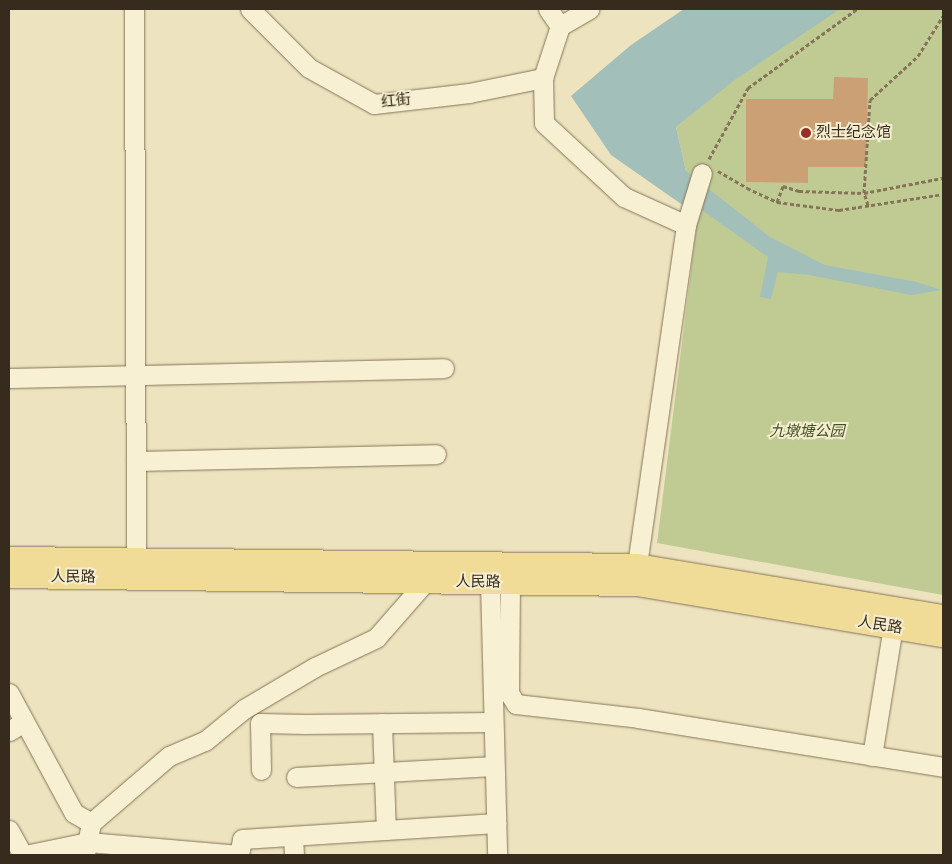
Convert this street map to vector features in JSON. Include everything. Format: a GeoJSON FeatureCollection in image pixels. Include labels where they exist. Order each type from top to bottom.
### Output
{"type":"FeatureCollection","features":[{"type":"Feature","properties":{"kind":"main road","name":"人民路"},"geometry":{"type":"LineString","coordinates":[[9,558],[637,566],[943,617]]}},
{"type":"Feature","properties":{"kind":"main road","name":"人民路"},"geometry":{"type":"LineString","coordinates":[[9,576],[637,584],[943,635]]}},
{"type":"Feature","properties":{"kind":"street"},"geometry":{"type":"LineString","coordinates":[[134,9],[136,560]]}},
{"type":"Feature","properties":{"kind":"street","name":"红街"},"geometry":{"type":"LineString","coordinates":[[250,9],[309,68],[374,104],[469,93],[543,78]]}},
{"type":"Feature","properties":{"kind":"street"},"geometry":{"type":"LineString","coordinates":[[550,9],[560,26]]}},
{"type":"Feature","properties":{"kind":"street"},"geometry":{"type":"LineString","coordinates":[[590,9],[560,26],[543,78],[544,123],[624,197],[686,225]]}},
{"type":"Feature","properties":{"kind":"street"},"geometry":{"type":"LineString","coordinates":[[637,566],[686,225],[704,168]]}},
{"type":"Feature","properties":{"kind":"street"},"geometry":{"type":"LineString","coordinates":[[9,378],[444,368]]}},
{"type":"Feature","properties":{"kind":"street"},"geometry":{"type":"LineString","coordinates":[[136,461],[436,454]]}},
{"type":"Feature","properties":{"kind":"street"},"geometry":{"type":"LineString","coordinates":[[86,848],[91,823],[169,756],[205,741],[244,709],[316,667],[376,638],[425,582]]}},
{"type":"Feature","properties":{"kind":"street"},"geometry":{"type":"LineString","coordinates":[[497,855],[493,722],[500,583]]}},
{"type":"Feature","properties":{"kind":"street"},"geometry":{"type":"LineString","coordinates":[[500,583],[509,693],[516,704],[638,718],[943,767]]}},
{"type":"Feature","properties":{"kind":"street"},"geometry":{"type":"LineString","coordinates":[[872,756],[893,627]]}},
{"type":"Feature","properties":{"kind":"street"},"geometry":{"type":"LineString","coordinates":[[9,693],[17,726],[74,813],[91,823]]}},
{"type":"Feature","properties":{"kind":"street"},"geometry":{"type":"LineString","coordinates":[[260,770],[260,723],[493,722]]}},
{"type":"Feature","properties":{"kind":"street"},"geometry":{"type":"LineString","coordinates":[[382,723],[386,830]]}},
{"type":"Feature","properties":{"kind":"street"},"geometry":{"type":"LineString","coordinates":[[296,777],[494,766]]}},
{"type":"Feature","properties":{"kind":"street"},"geometry":{"type":"LineString","coordinates":[[9,830],[24,855],[86,848],[239,855],[242,839],[496,823]]}},
{"type":"Feature","properties":{"kind":"street"},"geometry":{"type":"LineString","coordinates":[[293,836],[294,855]]}},
{"type":"Feature","properties":{"kind":"path"},"geometry":{"type":"LineString","coordinates":[[856,9],[748,88],[704,168],[777,202],[840,210],[943,194]]}},
{"type":"Feature","properties":{"kind":"path"},"geometry":{"type":"LineString","coordinates":[[868,205],[864,194],[870,100],[918,56],[943,16]]}},
{"type":"Feature","properties":{"kind":"path"},"geometry":{"type":"LineString","coordinates":[[777,202],[782,186],[799,192],[864,194],[943,178]]}},
{"type":"Feature","properties":{"kind":"green space","name":"九墩塘公园"},"geometry":{"type":"Polygon","coordinates":[[[839,9],[943,9],[943,595],[657,543],[699,206],[684,206],[686,171],[676,127],[751,66],[839,9]]]}},
{"type":"Feature","properties":{"kind":"water"},"geometry":{"type":"Polygon","coordinates":[[[684,9],[840,9],[736,79],[676,127],[686,171],[770,237],[825,265],[917,282],[942,290],[911,295],[809,275],[778,272],[771,299],[760,297],[768,257],[685,198],[684,206],[611,155],[571,96],[631,45],[684,9]]]}},
{"type":"Feature","properties":{"kind":"building","name":"烈士纪念馆"},"geometry":{"type":"Polygon","coordinates":[[[834,77],[868,78],[866,167],[808,167],[808,183],[746,182],[746,99],[833,99],[834,77]]]}},
{"type":"Feature","properties":{"kind":"place","name":"烈士纪念馆"},"geometry":{"type":"Point","coordinates":[806,133]}}]}
